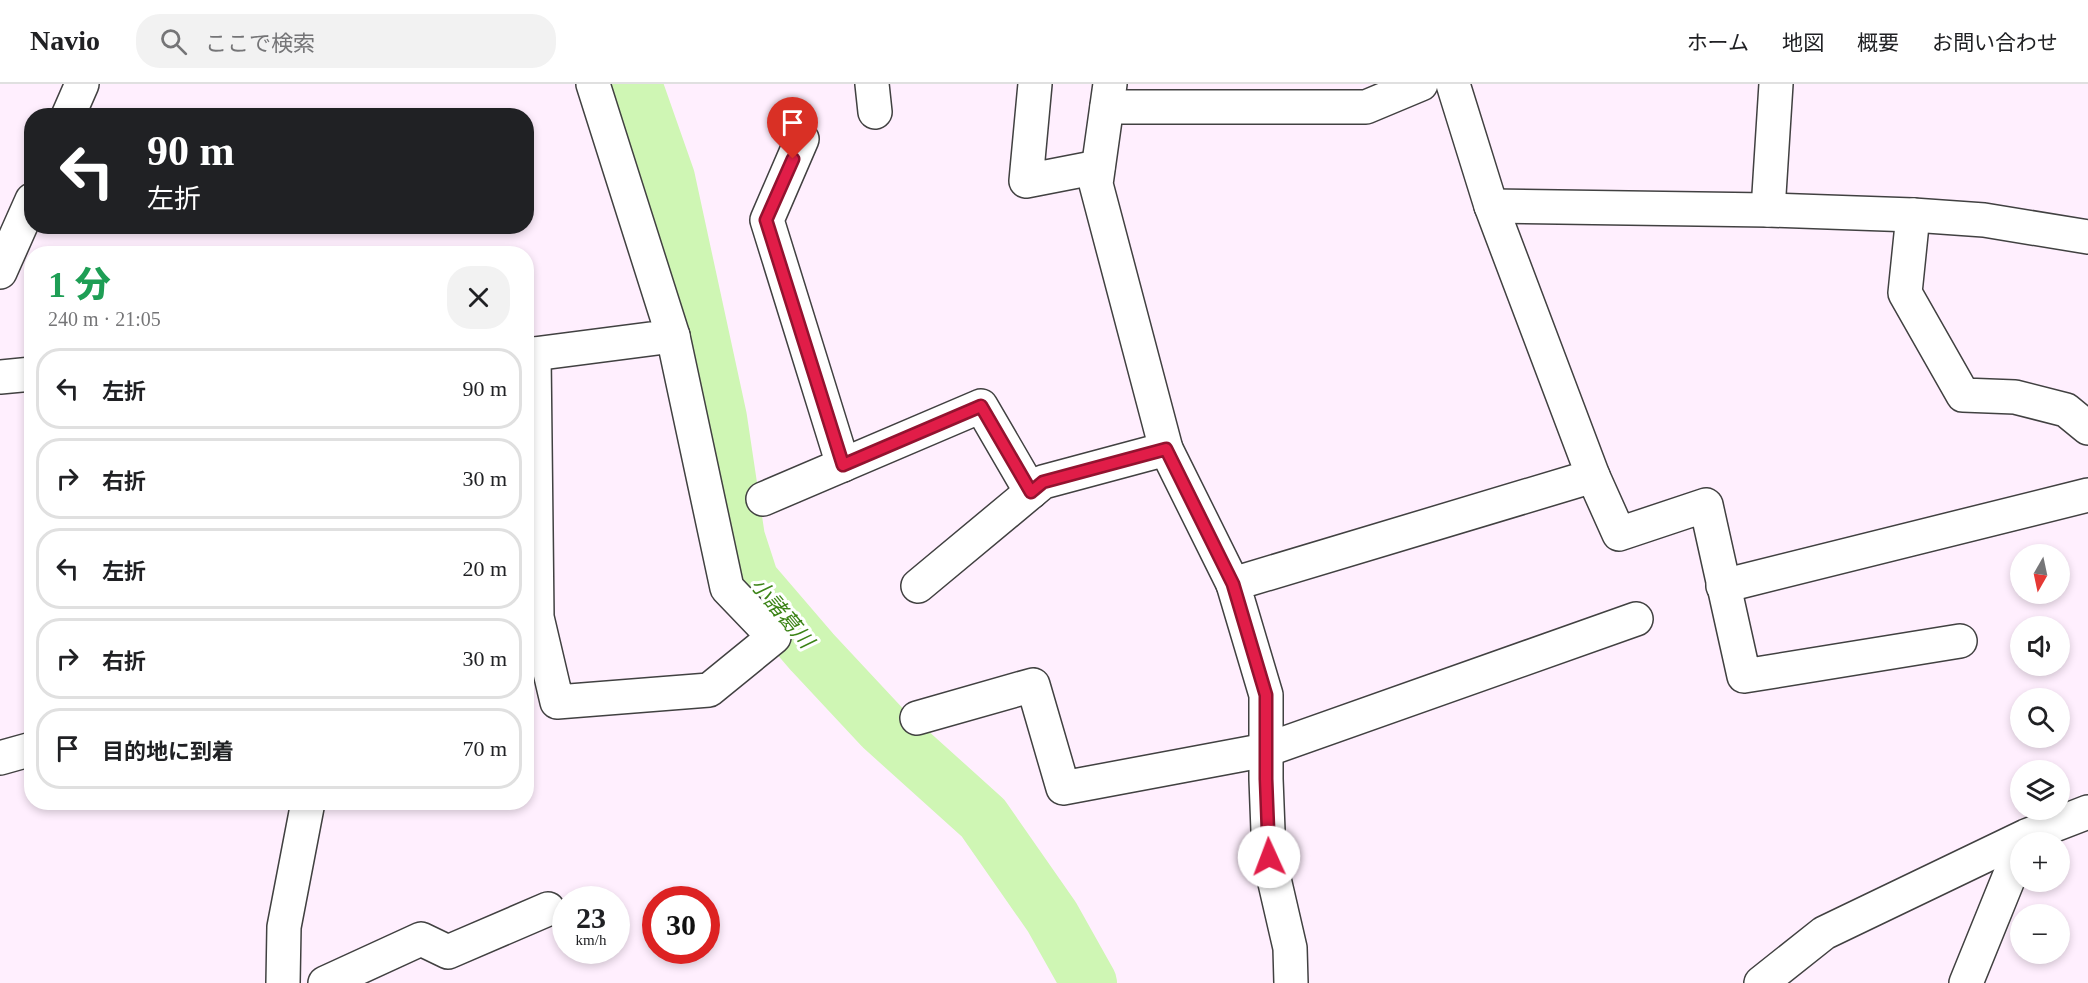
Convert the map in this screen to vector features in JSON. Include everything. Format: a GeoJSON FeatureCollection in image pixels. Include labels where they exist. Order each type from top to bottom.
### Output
{"type":"FeatureCollection","features":[{"type":"Feature","properties":{"kind":"street"},"geometry":{"type":"LineString","coordinates":[[72,108],[82,84]]}},
{"type":"Feature","properties":{"kind":"street"},"geometry":{"type":"LineString","coordinates":[[534,505],[537,617],[557,702],[709,690],[774,637],[727,588],[673,336],[593,84]]}},
{"type":"Feature","properties":{"kind":"street"},"geometry":{"type":"LineString","coordinates":[[1035,84],[1026,181],[1098,167]]}},
{"type":"Feature","properties":{"kind":"street"},"geometry":{"type":"LineString","coordinates":[[1291,983],[1290,948],[1269,857],[1266,695],[1233,584],[1166,449],[1096,184],[1098,167],[1109,96],[1366,107],[1421,84]]}},
{"type":"Feature","properties":{"kind":"street"},"geometry":{"type":"LineString","coordinates":[[1453,84],[1491,206],[1593,476],[1619,534],[1706,505],[1744,676],[1960,641]]}},
{"type":"Feature","properties":{"kind":"street"},"geometry":{"type":"LineString","coordinates":[[1768,210],[1776,84]]}},
{"type":"Feature","properties":{"kind":"street"},"geometry":{"type":"LineString","coordinates":[[802,139],[766,220],[843,465]]}},
{"type":"Feature","properties":{"kind":"street"},"geometry":{"type":"LineString","coordinates":[[1491,206],[1768,210],[1914,215],[1984,220],[2088,237]]}},
{"type":"Feature","properties":{"kind":"street"},"geometry":{"type":"LineString","coordinates":[[1914,215],[1905,293],[1963,395],[2015,397],[2066,410],[2088,428]]}},
{"type":"Feature","properties":{"kind":"street"},"geometry":{"type":"LineString","coordinates":[[0,272],[24,218]]}},
{"type":"Feature","properties":{"kind":"street"},"geometry":{"type":"LineString","coordinates":[[534,354],[673,336]]}},
{"type":"Feature","properties":{"kind":"street"},"geometry":{"type":"LineString","coordinates":[[0,377],[24,375]]}},
{"type":"Feature","properties":{"kind":"street"},"geometry":{"type":"LineString","coordinates":[[763,499],[981,406],[1031,492]]}},
{"type":"Feature","properties":{"kind":"street"},"geometry":{"type":"LineString","coordinates":[[918,586],[1043,482],[1166,449]]}},
{"type":"Feature","properties":{"kind":"street"},"geometry":{"type":"LineString","coordinates":[[1233,584],[1593,476]]}},
{"type":"Feature","properties":{"kind":"street"},"geometry":{"type":"LineString","coordinates":[[1723,586],[2088,495]]}},
{"type":"Feature","properties":{"kind":"street"},"geometry":{"type":"LineString","coordinates":[[917,718],[1033,685],[1063,788],[1266,750],[1636,619]]}},
{"type":"Feature","properties":{"kind":"street"},"geometry":{"type":"LineString","coordinates":[[0,758],[24,751]]}},
{"type":"Feature","properties":{"kind":"street"},"geometry":{"type":"LineString","coordinates":[[283,983],[284,927],[306,810]]}},
{"type":"Feature","properties":{"kind":"street"},"geometry":{"type":"LineString","coordinates":[[2046,832],[2088,812]]}},
{"type":"Feature","properties":{"kind":"street"},"geometry":{"type":"LineString","coordinates":[[1761,983],[1824,933],[2010,849]]}},
{"type":"Feature","properties":{"kind":"street"},"geometry":{"type":"LineString","coordinates":[[1966,983],[2010,875]]}},
{"type":"Feature","properties":{"kind":"street"},"geometry":{"type":"LineString","coordinates":[[325,983],[421,939],[448,952],[548,909]]}},
{"type":"Feature","properties":{"kind":"waterway","name":"小諸葛川"},"geometry":{"type":"LineString","coordinates":[[634,84],[667,178],[719,418],[737,538],[751,581],[812,652],[882,727],[983,818],[1052,917],[1089,983]]}},
{"type":"Feature","properties":{"kind":"route"},"geometry":{"type":"LineString","coordinates":[[793,159],[766,220],[843,465],[981,406],[1031,492],[1043,482],[1166,449],[1233,584],[1266,695],[1269,857]]}}]}
